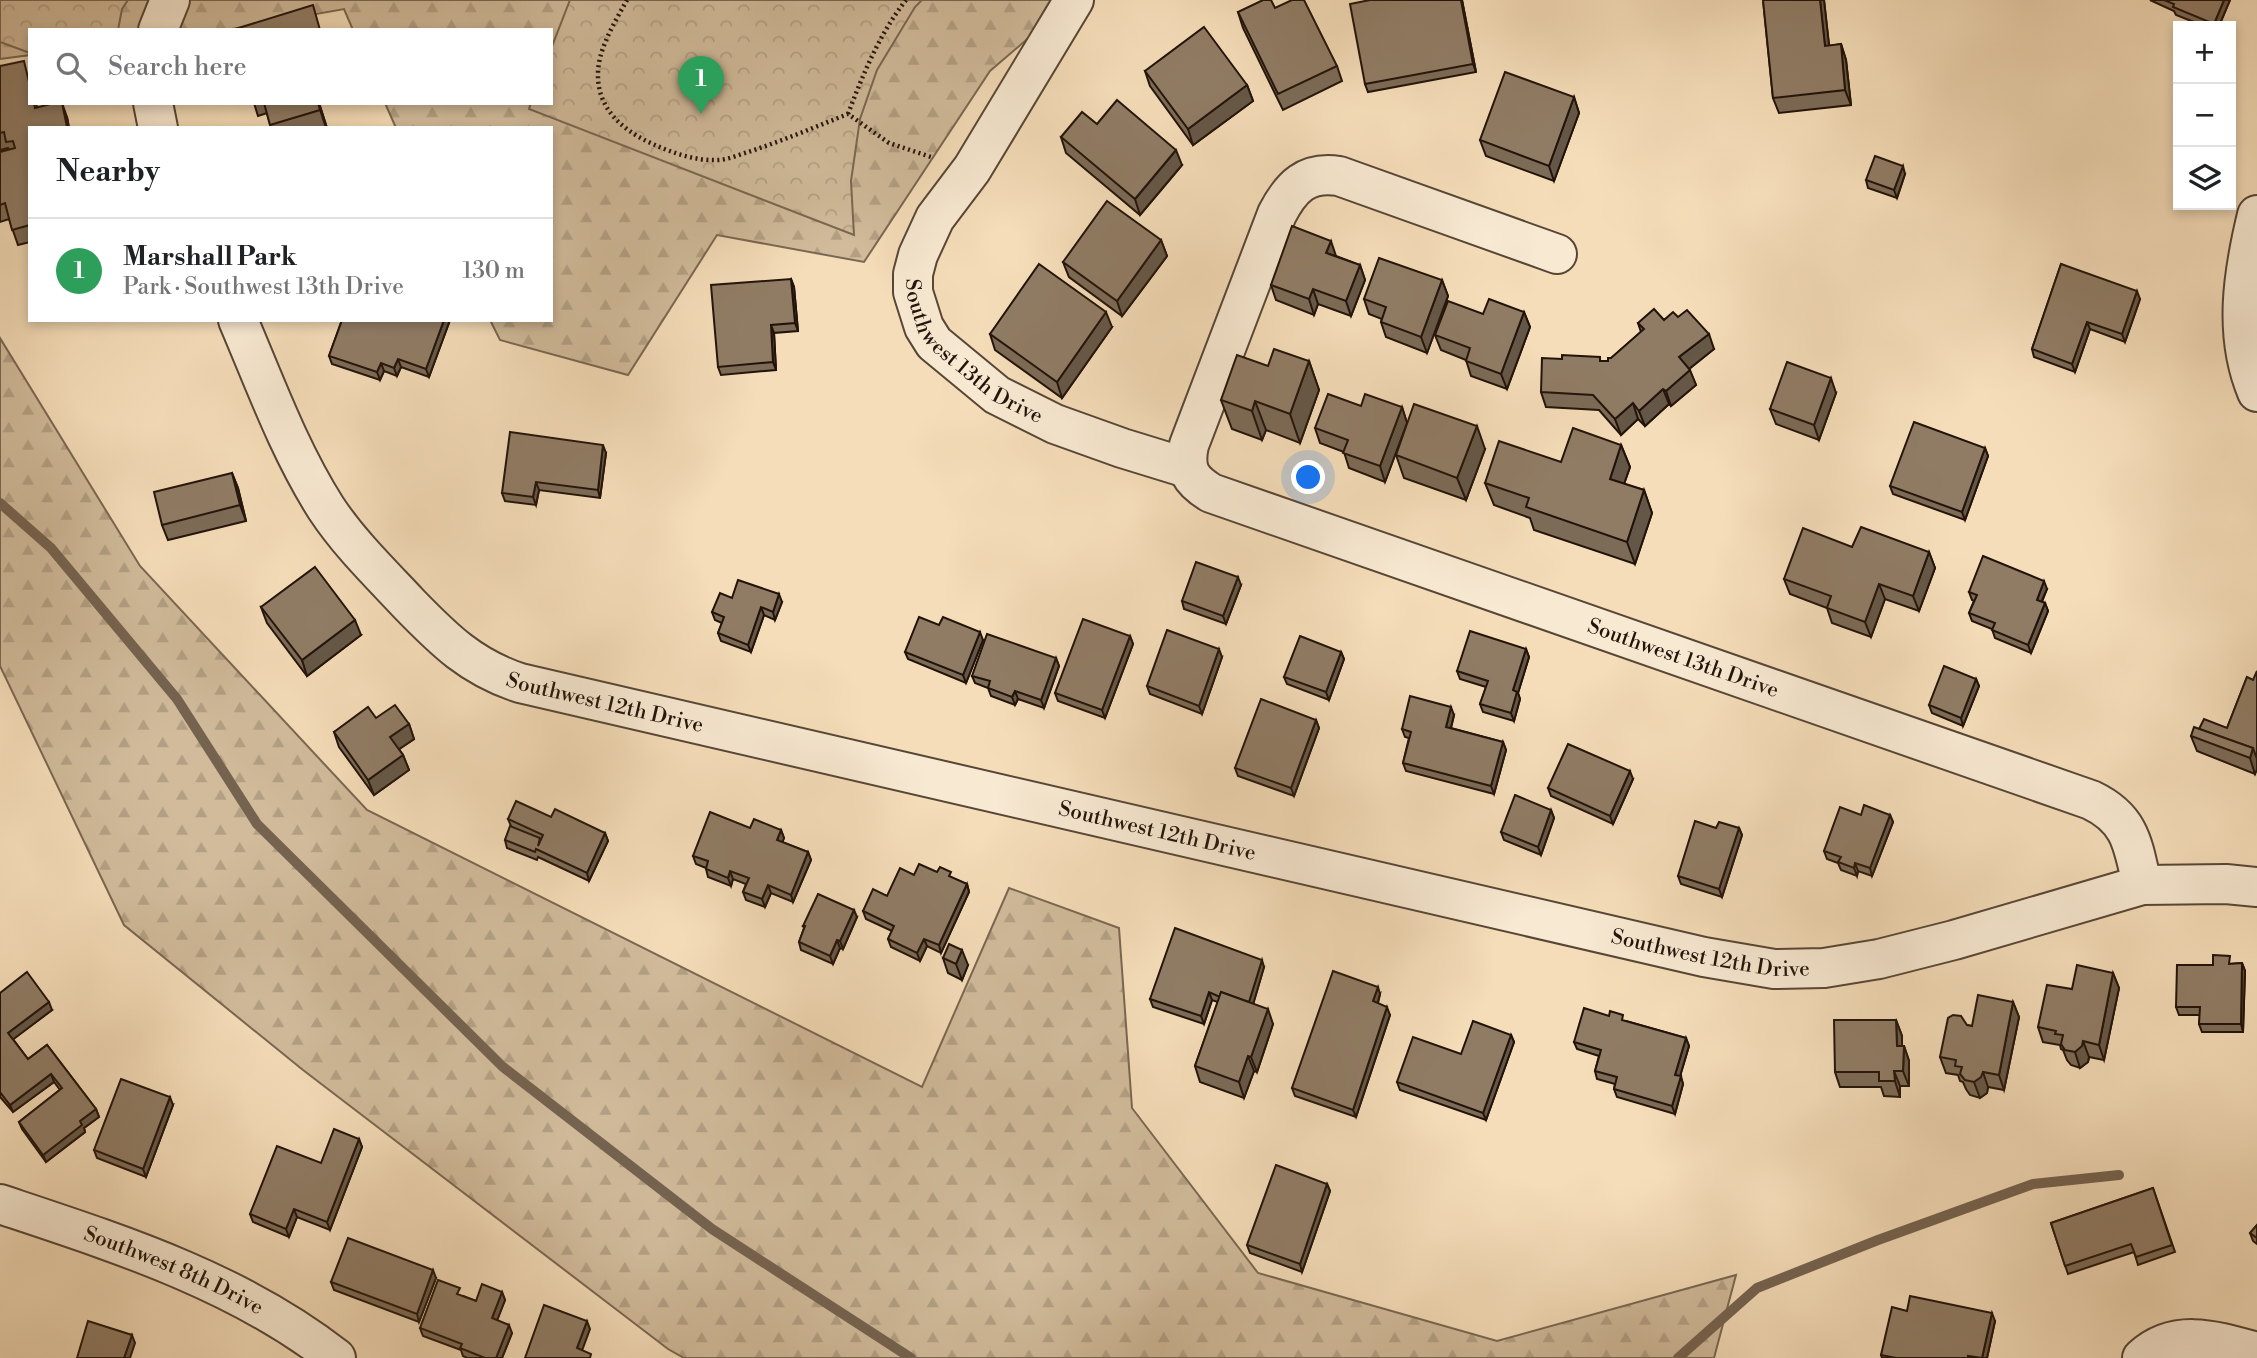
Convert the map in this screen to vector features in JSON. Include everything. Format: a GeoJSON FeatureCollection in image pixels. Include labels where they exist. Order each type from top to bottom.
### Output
{"type":"FeatureCollection","features":[{"type":"Feature","properties":{"kind":"street"},"geometry":{"type":"LineString","coordinates":[[159,28],[170,0]]}},
{"type":"Feature","properties":{"kind":"street","name":"Southwest 13th Drive"},"geometry":{"type":"LineString","coordinates":[[1074,0],[972,169],[935,218],[918,255],[912,292],[924,327],[934,343],[997,395],[1055,424],[1122,448],[1188,456],[1193,479],[1211,493],[2091,800],[2118,816],[2134,849],[2142,884]]}},
{"type":"Feature","properties":{"kind":"street"},"geometry":{"type":"LineString","coordinates":[[153,105],[158,126]]}},
{"type":"Feature","properties":{"kind":"street"},"geometry":{"type":"LineString","coordinates":[[1188,456],[1276,214],[1288,193],[1306,180],[1323,173],[1339,176],[1557,254]]}},
{"type":"Feature","properties":{"kind":"street"},"geometry":{"type":"LineString","coordinates":[[2257,215],[2244,277],[2242,310],[2246,361],[2257,392]]}},
{"type":"Feature","properties":{"kind":"street","name":"Southwest 12th Drive"},"geometry":{"type":"LineString","coordinates":[[239,322],[299,463],[327,509],[357,550],[462,655],[500,677],[520,683],[1704,957],[1774,969],[1824,968],[1879,959],[1954,940],[2142,884],[2226,884],[2257,887]]}},
{"type":"Feature","properties":{"kind":"street","name":"Southwest 8th Drive"},"geometry":{"type":"LineString","coordinates":[[0,1204],[119,1244],[232,1292],[304,1334],[336,1358]]}},
{"type":"Feature","properties":{"kind":"street"},"geometry":{"type":"LineString","coordinates":[[2142,1358],[2167,1341],[2186,1339],[2217,1341],[2257,1352]]}},
{"type":"Feature","properties":{"kind":"path"},"geometry":{"type":"LineString","coordinates":[[627,0],[604,46],[598,74],[602,95],[610,114],[636,136],[673,152],[718,160],[773,144],[848,114],[862,77],[906,0]]}},
{"type":"Feature","properties":{"kind":"path"},"geometry":{"type":"LineString","coordinates":[[848,114],[897,147],[972,169]]}},
{"type":"Feature","properties":{"kind":"green space"},"geometry":{"type":"Polygon","coordinates":[[[0,0],[1073,0],[990,71],[864,262],[717,235],[628,375],[500,340],[491,322],[553,322],[553,126],[395,126],[386,105],[553,105],[553,28],[352,28],[344,9],[237,28],[28,28],[28,55],[0,59],[0,0]]]}},
{"type":"Feature","properties":{"kind":"green space"},"geometry":{"type":"Polygon","coordinates":[[[0,0],[128,0],[122,9],[118,28],[28,28],[28,52],[0,42],[0,0]]]}},
{"type":"Feature","properties":{"kind":"green space"},"geometry":{"type":"Polygon","coordinates":[[[570,0],[922,0],[915,7],[877,70],[860,119],[851,181],[854,235],[529,109],[530,105],[553,105],[553,44],[570,0]]]}},
{"type":"Feature","properties":{"kind":"green space"},"geometry":{"type":"Polygon","coordinates":[[[0,338],[140,566],[367,810],[922,1087],[1009,888],[1119,928],[1132,1108],[1258,1273],[1497,1341],[1736,1275],[1714,1358],[684,1358],[668,1349],[303,1070],[124,925],[0,666],[0,338]]]}},
{"type":"Feature","properties":{"kind":"building"},"geometry":{"type":"Polygon","coordinates":[[[1263,0],[1271,0],[1275,8],[1292,0],[1304,0],[1337,66],[1278,94],[1238,12],[1263,0]]]}},
{"type":"Feature","properties":{"kind":"building"},"geometry":{"type":"Polygon","coordinates":[[[1370,0],[1461,0],[1473,64],[1365,84],[1350,4],[1370,0]]]}},
{"type":"Feature","properties":{"kind":"building"},"geometry":{"type":"Polygon","coordinates":[[[1763,0],[1820,0],[1825,46],[1841,44],[1845,90],[1773,98],[1763,0]]]}},
{"type":"Feature","properties":{"kind":"building"},"geometry":{"type":"Polygon","coordinates":[[[2164,0],[2224,0],[2215,21],[2207,21],[2173,7],[2174,4],[2164,0]]]}},
{"type":"Feature","properties":{"kind":"building"},"geometry":{"type":"Polygon","coordinates":[[[313,5],[319,28],[238,28],[313,5]]]}},
{"type":"Feature","properties":{"kind":"building"},"geometry":{"type":"Polygon","coordinates":[[[1204,27],[1247,85],[1188,129],[1145,71],[1204,27]]]}},
{"type":"Feature","properties":{"kind":"building"},"geometry":{"type":"Polygon","coordinates":[[[24,61],[28,78],[28,105],[34,105],[35,108],[62,105],[67,126],[28,126],[28,226],[12,230],[5,203],[0,205],[0,152],[15,148],[13,141],[6,142],[4,132],[0,133],[0,66],[24,61]]]}},
{"type":"Feature","properties":{"kind":"building"},"geometry":{"type":"Polygon","coordinates":[[[1505,72],[1574,97],[1549,166],[1480,140],[1505,72]]]}},
{"type":"Feature","properties":{"kind":"building"},"geometry":{"type":"Polygon","coordinates":[[[1117,100],[1176,150],[1135,199],[1061,137],[1082,112],[1097,124],[1117,100]]]}},
{"type":"Feature","properties":{"kind":"building"},"geometry":{"type":"Polygon","coordinates":[[[265,105],[319,105],[320,110],[270,125],[265,105]]]}},
{"type":"Feature","properties":{"kind":"building"},"geometry":{"type":"Polygon","coordinates":[[[1875,156],[1903,166],[1894,190],[1866,180],[1875,156]]]}},
{"type":"Feature","properties":{"kind":"building"},"geometry":{"type":"Polygon","coordinates":[[[1107,201],[1161,240],[1117,301],[1063,262],[1107,201]]]}},
{"type":"Feature","properties":{"kind":"building"},"geometry":{"type":"Polygon","coordinates":[[[1292,226],[1331,241],[1326,253],[1360,265],[1346,301],[1313,289],[1309,299],[1271,285],[1292,226]]]}},
{"type":"Feature","properties":{"kind":"building"},"geometry":{"type":"Polygon","coordinates":[[[1379,258],[1442,280],[1421,337],[1381,322],[1386,307],[1364,299],[1379,258]]]}},
{"type":"Feature","properties":{"kind":"building"},"geometry":{"type":"Polygon","coordinates":[[[1039,264],[1106,312],[1057,382],[990,334],[1039,264]]]}},
{"type":"Feature","properties":{"kind":"building"},"geometry":{"type":"Polygon","coordinates":[[[2061,264],[2137,291],[2122,334],[2087,322],[2072,364],[2032,349],[2061,264]]]}},
{"type":"Feature","properties":{"kind":"building"},"geometry":{"type":"Polygon","coordinates":[[[791,279],[795,323],[771,325],[773,362],[718,367],[711,285],[791,279]]]}},
{"type":"Feature","properties":{"kind":"building"},"geometry":{"type":"Polygon","coordinates":[[[1489,299],[1524,312],[1501,374],[1466,361],[1470,348],[1435,335],[1448,301],[1483,314],[1489,299]]]}},
{"type":"Feature","properties":{"kind":"building"},"geometry":{"type":"Polygon","coordinates":[[[1654,309],[1664,320],[1673,312],[1678,317],[1687,310],[1709,334],[1679,357],[1690,370],[1666,391],[1663,389],[1639,411],[1633,403],[1615,419],[1593,395],[1541,392],[1542,358],[1562,359],[1562,355],[1600,357],[1600,361],[1608,361],[1608,358],[1644,329],[1638,323],[1654,309]]]}},
{"type":"Feature","properties":{"kind":"building"},"geometry":{"type":"Polygon","coordinates":[[[341,322],[443,322],[426,369],[398,359],[394,368],[381,363],[377,372],[329,356],[341,322]]]}},
{"type":"Feature","properties":{"kind":"building"},"geometry":{"type":"Polygon","coordinates":[[[1274,349],[1309,361],[1290,414],[1255,401],[1252,411],[1221,400],[1237,355],[1268,366],[1274,349]]]}},
{"type":"Feature","properties":{"kind":"building"},"geometry":{"type":"Polygon","coordinates":[[[1787,362],[1831,378],[1814,425],[1770,409],[1787,362]]]}},
{"type":"Feature","properties":{"kind":"building"},"geometry":{"type":"Polygon","coordinates":[[[1328,394],[1361,406],[1365,394],[1402,407],[1380,466],[1343,453],[1348,440],[1315,428],[1328,394]]]}},
{"type":"Feature","properties":{"kind":"building"},"geometry":{"type":"Polygon","coordinates":[[[1414,404],[1477,426],[1457,478],[1396,455],[1414,404]]]}},
{"type":"Feature","properties":{"kind":"building"},"geometry":{"type":"Polygon","coordinates":[[[1914,422],[1985,448],[1962,512],[1890,486],[1914,422]]]}},
{"type":"Feature","properties":{"kind":"building"},"geometry":{"type":"Polygon","coordinates":[[[1573,428],[1621,445],[1610,479],[1644,490],[1627,542],[1526,507],[1529,498],[1485,483],[1499,441],[1561,462],[1573,428]]]}},
{"type":"Feature","properties":{"kind":"building"},"geometry":{"type":"Polygon","coordinates":[[[510,432],[603,445],[598,490],[536,482],[533,497],[502,493],[510,432]]]}},
{"type":"Feature","properties":{"kind":"building"},"geometry":{"type":"Polygon","coordinates":[[[232,473],[240,505],[162,525],[154,492],[232,473]]]}},
{"type":"Feature","properties":{"kind":"building"},"geometry":{"type":"Polygon","coordinates":[[[1861,527],[1929,552],[1913,596],[1879,584],[1865,622],[1827,608],[1831,596],[1784,579],[1803,528],[1852,547],[1861,527]]]}},
{"type":"Feature","properties":{"kind":"building"},"geometry":{"type":"Polygon","coordinates":[[[1983,556],[2044,581],[2037,600],[2045,603],[2028,645],[1992,630],[1995,623],[1969,613],[1977,595],[1969,592],[1983,556]]]}},
{"type":"Feature","properties":{"kind":"building"},"geometry":{"type":"Polygon","coordinates":[[[1196,562],[1238,577],[1223,616],[1182,601],[1196,562]]]}},
{"type":"Feature","properties":{"kind":"building"},"geometry":{"type":"Polygon","coordinates":[[[315,567],[355,620],[302,660],[261,607],[315,567]]]}},
{"type":"Feature","properties":{"kind":"building"},"geometry":{"type":"Polygon","coordinates":[[[738,580],[779,594],[773,612],[761,607],[748,645],[718,633],[724,617],[712,612],[720,593],[732,598],[738,580]]]}},
{"type":"Feature","properties":{"kind":"building"},"geometry":{"type":"Polygon","coordinates":[[[919,617],[939,625],[943,617],[980,632],[963,675],[905,652],[919,617]]]}},
{"type":"Feature","properties":{"kind":"building"},"geometry":{"type":"Polygon","coordinates":[[[1083,619],[1130,636],[1102,710],[1055,693],[1083,619]]]}},
{"type":"Feature","properties":{"kind":"building"},"geometry":{"type":"Polygon","coordinates":[[[1167,630],[1219,649],[1199,706],[1147,686],[1167,630]]]}},
{"type":"Feature","properties":{"kind":"building"},"geometry":{"type":"Polygon","coordinates":[[[1470,631],[1526,649],[1513,690],[1517,692],[1511,713],[1480,704],[1488,681],[1457,671],[1470,631]]]}},
{"type":"Feature","properties":{"kind":"building"},"geometry":{"type":"Polygon","coordinates":[[[987,634],[1056,658],[1041,700],[1015,691],[1012,697],[988,688],[990,681],[972,676],[987,634]]]}},
{"type":"Feature","properties":{"kind":"building"},"geometry":{"type":"Polygon","coordinates":[[[1300,636],[1341,652],[1326,692],[1284,677],[1300,636]]]}},
{"type":"Feature","properties":{"kind":"building"},"geometry":{"type":"Polygon","coordinates":[[[1944,666],[1976,679],[1961,718],[1929,705],[1944,666]]]}},
{"type":"Feature","properties":{"kind":"building"},"geometry":{"type":"Polygon","coordinates":[[[2257,671],[2256,756],[2253,748],[2199,729],[2204,719],[2227,728],[2247,677],[2253,680],[2257,671]]]}},
{"type":"Feature","properties":{"kind":"building"},"geometry":{"type":"Polygon","coordinates":[[[1410,696],[1451,707],[1446,727],[1503,742],[1491,786],[1403,763],[1411,732],[1402,729],[1410,696]]]}},
{"type":"Feature","properties":{"kind":"building"},"geometry":{"type":"Polygon","coordinates":[[[1261,699],[1316,720],[1291,788],[1235,768],[1261,699]]]}},
{"type":"Feature","properties":{"kind":"building"},"geometry":{"type":"Polygon","coordinates":[[[395,705],[409,724],[390,737],[403,755],[368,780],[334,732],[368,707],[376,718],[395,705]]]}},
{"type":"Feature","properties":{"kind":"building"},"geometry":{"type":"Polygon","coordinates":[[[2194,727],[2253,748],[2250,758],[2191,736],[2194,727]]]}},
{"type":"Feature","properties":{"kind":"building"},"geometry":{"type":"Polygon","coordinates":[[[1568,744],[1630,771],[1610,816],[1548,788],[1568,744]]]}},
{"type":"Feature","properties":{"kind":"building"},"geometry":{"type":"Polygon","coordinates":[[[1515,795],[1551,810],[1538,847],[1501,832],[1515,795]]]}},
{"type":"Feature","properties":{"kind":"building"},"geometry":{"type":"Polygon","coordinates":[[[516,801],[551,817],[555,809],[605,833],[587,873],[536,849],[535,852],[505,840],[510,826],[540,838],[538,846],[543,835],[508,819],[516,801]]]}},
{"type":"Feature","properties":{"kind":"building"},"geometry":{"type":"Polygon","coordinates":[[[1864,805],[1890,815],[1870,868],[1855,863],[1854,868],[1838,862],[1841,857],[1824,851],[1840,807],[1861,815],[1864,805]]]}},
{"type":"Feature","properties":{"kind":"building"},"geometry":{"type":"Polygon","coordinates":[[[710,812],[750,828],[754,819],[781,830],[777,840],[808,852],[791,895],[768,885],[762,899],[743,892],[749,878],[730,871],[728,878],[706,869],[708,861],[693,856],[710,812]]]}},
{"type":"Feature","properties":{"kind":"building"},"geometry":{"type":"Polygon","coordinates":[[[1695,821],[1716,828],[1719,822],[1739,828],[1719,889],[1678,876],[1695,821]]]}},
{"type":"Feature","properties":{"kind":"building"},"geometry":{"type":"Polygon","coordinates":[[[919,864],[937,872],[940,867],[951,872],[949,876],[967,884],[939,945],[924,939],[917,953],[888,939],[894,926],[863,911],[873,889],[887,896],[900,868],[914,875],[919,864]]]}},
{"type":"Feature","properties":{"kind":"building"},"geometry":{"type":"Polygon","coordinates":[[[818,894],[854,910],[830,956],[799,942],[803,926],[818,894]]]}},
{"type":"Feature","properties":{"kind":"building"},"geometry":{"type":"Polygon","coordinates":[[[1175,928],[1262,960],[1249,1002],[1221,992],[1220,997],[1209,992],[1201,1016],[1150,999],[1175,928]]]}},
{"type":"Feature","properties":{"kind":"building"},"geometry":{"type":"Polygon","coordinates":[[[949,944],[962,950],[956,964],[943,958],[949,944]]]}},
{"type":"Feature","properties":{"kind":"building"},"geometry":{"type":"Polygon","coordinates":[[[2213,955],[2230,956],[2229,964],[2242,963],[2241,1024],[2199,1024],[2200,1007],[2176,1007],[2177,965],[2213,965],[2213,955]]]}},
{"type":"Feature","properties":{"kind":"building"},"geometry":{"type":"Polygon","coordinates":[[[2077,965],[2113,973],[2099,1045],[2083,1041],[2082,1046],[2075,1052],[2065,1050],[2061,1044],[2063,1035],[2038,1027],[2047,985],[2072,989],[2077,965]]]}},
{"type":"Feature","properties":{"kind":"building"},"geometry":{"type":"Polygon","coordinates":[[[1333,971],[1378,987],[1373,1001],[1387,1007],[1353,1110],[1292,1088],[1333,971]]]}},
{"type":"Feature","properties":{"kind":"building"},"geometry":{"type":"Polygon","coordinates":[[[27,972],[49,1002],[8,1033],[28,1059],[47,1045],[96,1109],[80,1121],[82,1125],[43,1155],[19,1122],[62,1088],[51,1074],[10,1105],[0,1092],[0,993],[27,972]]]}},
{"type":"Feature","properties":{"kind":"building"},"geometry":{"type":"Polygon","coordinates":[[[1221,992],[1268,1009],[1239,1082],[1195,1066],[1221,992]]]}},
{"type":"Feature","properties":{"kind":"building"},"geometry":{"type":"Polygon","coordinates":[[[1978,995],[2013,1002],[1999,1075],[1983,1072],[1974,1082],[1965,1080],[1960,1074],[1962,1067],[1955,1066],[1956,1060],[1940,1057],[1948,1018],[1953,1015],[1961,1016],[1967,1025],[1972,1026],[1978,995]]]}},
{"type":"Feature","properties":{"kind":"building"},"geometry":{"type":"Polygon","coordinates":[[[1584,1008],[1609,1016],[1610,1011],[1623,1015],[1622,1020],[1686,1038],[1675,1075],[1681,1076],[1672,1106],[1614,1089],[1617,1077],[1595,1071],[1601,1050],[1574,1042],[1584,1008]]]}},
{"type":"Feature","properties":{"kind":"building"},"geometry":{"type":"Polygon","coordinates":[[[1834,1020],[1896,1020],[1897,1046],[1904,1046],[1903,1071],[1894,1071],[1895,1081],[1879,1081],[1879,1072],[1835,1072],[1834,1020]]]}},
{"type":"Feature","properties":{"kind":"building"},"geometry":{"type":"Polygon","coordinates":[[[1473,1021],[1511,1035],[1483,1113],[1397,1082],[1413,1037],[1461,1054],[1473,1021]]]}},
{"type":"Feature","properties":{"kind":"building"},"geometry":{"type":"Polygon","coordinates":[[[121,1079],[170,1097],[143,1169],[94,1150],[121,1079]]]}},
{"type":"Feature","properties":{"kind":"building"},"geometry":{"type":"Polygon","coordinates":[[[334,1129],[359,1139],[327,1222],[294,1209],[286,1229],[250,1214],[277,1146],[321,1163],[334,1129]]]}},
{"type":"Feature","properties":{"kind":"building"},"geometry":{"type":"Polygon","coordinates":[[[1276,1165],[1327,1184],[1300,1264],[1247,1245],[1276,1165]]]}},
{"type":"Feature","properties":{"kind":"building"},"geometry":{"type":"Polygon","coordinates":[[[2153,1188],[2172,1245],[2136,1257],[2131,1244],[2065,1266],[2051,1223],[2153,1188]]]}},
{"type":"Feature","properties":{"kind":"building"},"geometry":{"type":"Polygon","coordinates":[[[2257,1225],[2257,1238],[2250,1233],[2257,1225]]]}},
{"type":"Feature","properties":{"kind":"building"},"geometry":{"type":"Polygon","coordinates":[[[348,1238],[433,1270],[417,1314],[331,1282],[348,1238]]]}},
{"type":"Feature","properties":{"kind":"building"},"geometry":{"type":"Polygon","coordinates":[[[438,1280],[460,1288],[457,1294],[476,1301],[482,1284],[502,1292],[492,1318],[509,1325],[496,1358],[485,1358],[460,1348],[462,1344],[420,1328],[438,1280]]]}},
{"type":"Feature","properties":{"kind":"building"},"geometry":{"type":"Polygon","coordinates":[[[1910,1296],[1992,1313],[1982,1358],[1896,1358],[1881,1355],[1892,1307],[1907,1311],[1910,1296]]]}},
{"type":"Feature","properties":{"kind":"building"},"geometry":{"type":"Polygon","coordinates":[[[544,1305],[587,1321],[577,1348],[591,1354],[590,1358],[525,1358],[544,1305]]]}},
{"type":"Feature","properties":{"kind":"building"},"geometry":{"type":"Polygon","coordinates":[[[88,1321],[132,1335],[124,1358],[77,1358],[88,1321]]]}},
{"type":"Feature","properties":{"kind":"waterway"},"geometry":{"type":"LineString","coordinates":[[0,503],[51,548],[177,699],[257,824],[503,1067],[712,1229],[911,1358]]}},
{"type":"Feature","properties":{"kind":"waterway"},"geometry":{"type":"LineString","coordinates":[[1678,1358],[1757,1288],[1878,1240],[2033,1184],[2119,1175]]}},
{"type":"Feature","properties":{"kind":"place","name":"Marshall Park"},"geometry":{"type":"Point","coordinates":[701,114]}}]}
